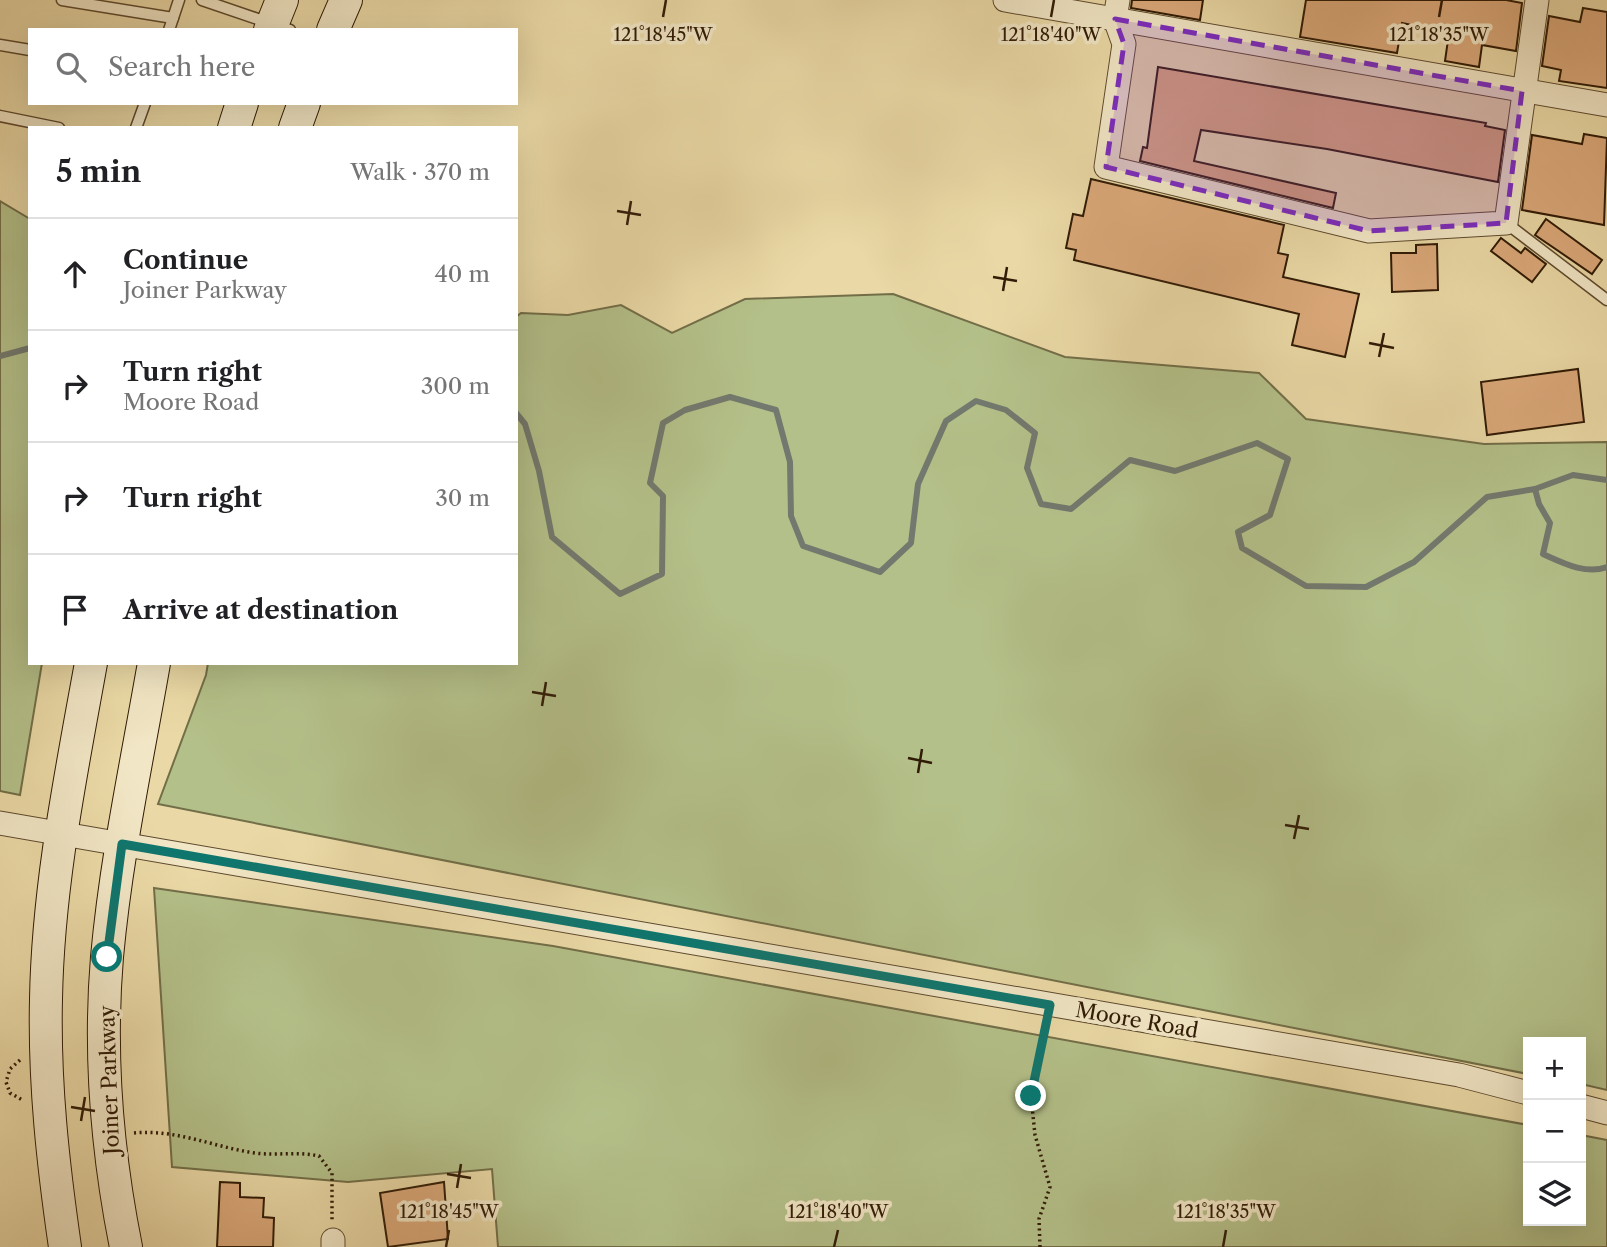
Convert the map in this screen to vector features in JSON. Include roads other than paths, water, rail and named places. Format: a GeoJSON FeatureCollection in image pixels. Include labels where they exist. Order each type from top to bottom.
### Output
{"type":"FeatureCollection","features":[{"type":"Feature","properties":{"kind":"main road"},"geometry":{"type":"LineString","coordinates":[[334,28],[346,0]]}},
{"type":"Feature","properties":{"kind":"main road"},"geometry":{"type":"LineString","coordinates":[[235,126],[241,105]]}},
{"type":"Feature","properties":{"kind":"main road"},"geometry":{"type":"LineString","coordinates":[[296,126],[303,105]]}},
{"type":"Feature","properties":{"kind":"main road"},"geometry":{"type":"LineString","coordinates":[[65,1247],[50,1136],[46,1057],[48,960],[61,834],[91,665]]}},
{"type":"Feature","properties":{"kind":"main road","name":"Joiner Parkway"},"geometry":{"type":"LineString","coordinates":[[126,1247],[110,1134],[105,1004],[107,957],[122,844],[154,665]]}},
{"type":"Feature","properties":{"kind":"street"},"geometry":{"type":"LineString","coordinates":[[1005,0],[1116,10],[1522,91],[1607,105]]}},
{"type":"Feature","properties":{"kind":"street"},"geometry":{"type":"LineString","coordinates":[[1116,10],[1124,44],[1106,167],[1369,231],[1506,223],[1522,91],[1537,0]]}},
{"type":"Feature","properties":{"kind":"street","name":"Moore Road"},"geometry":{"type":"LineString","coordinates":[[0,823],[1459,1075],[1523,1092]]}},
{"type":"Feature","properties":{"kind":"street"},"geometry":{"type":"LineString","coordinates":[[1586,1107],[1607,1113]]}},
{"type":"Feature","properties":{"kind":"lane"},"geometry":{"type":"LineString","coordinates":[[62,0],[173,18]]}},
{"type":"Feature","properties":{"kind":"lane"},"geometry":{"type":"LineString","coordinates":[[170,28],[179,0]]}},
{"type":"Feature","properties":{"kind":"lane"},"geometry":{"type":"LineString","coordinates":[[202,0],[279,21]]}},
{"type":"Feature","properties":{"kind":"lane"},"geometry":{"type":"LineString","coordinates":[[0,44],[28,50]]}},
{"type":"Feature","properties":{"kind":"lane"},"geometry":{"type":"LineString","coordinates":[[137,126],[144,105]]}},
{"type":"Feature","properties":{"kind":"lane"},"geometry":{"type":"LineString","coordinates":[[0,116],[49,126]]}},
{"type":"Feature","properties":{"kind":"lane"},"geometry":{"type":"LineString","coordinates":[[1506,223],[1607,300]]}},
{"type":"Feature","properties":{"kind":"waterway"},"geometry":{"type":"LineString","coordinates":[[0,356],[28,349]]}},
{"type":"Feature","properties":{"kind":"waterway"},"geometry":{"type":"LineString","coordinates":[[518,415],[525,424],[539,471],[552,537],[620,594],[662,574],[663,496],[650,483],[663,423],[685,410],[730,397],[776,410],[790,462],[791,516],[803,546],[880,572],[911,543],[918,484],[946,421],[976,401],[1006,410],[1035,433],[1027,468],[1041,504],[1071,509],[1130,460],[1175,471],[1257,443],[1288,459],[1270,515],[1238,532],[1242,548],[1306,586],[1366,587],[1414,562],[1487,497],[1535,489],[1573,475],[1607,480]]}},
{"type":"Feature","properties":{"kind":"waterway"},"geometry":{"type":"LineString","coordinates":[[1535,489],[1539,504],[1550,523],[1543,554],[1583,569],[1607,567]]}}]}
